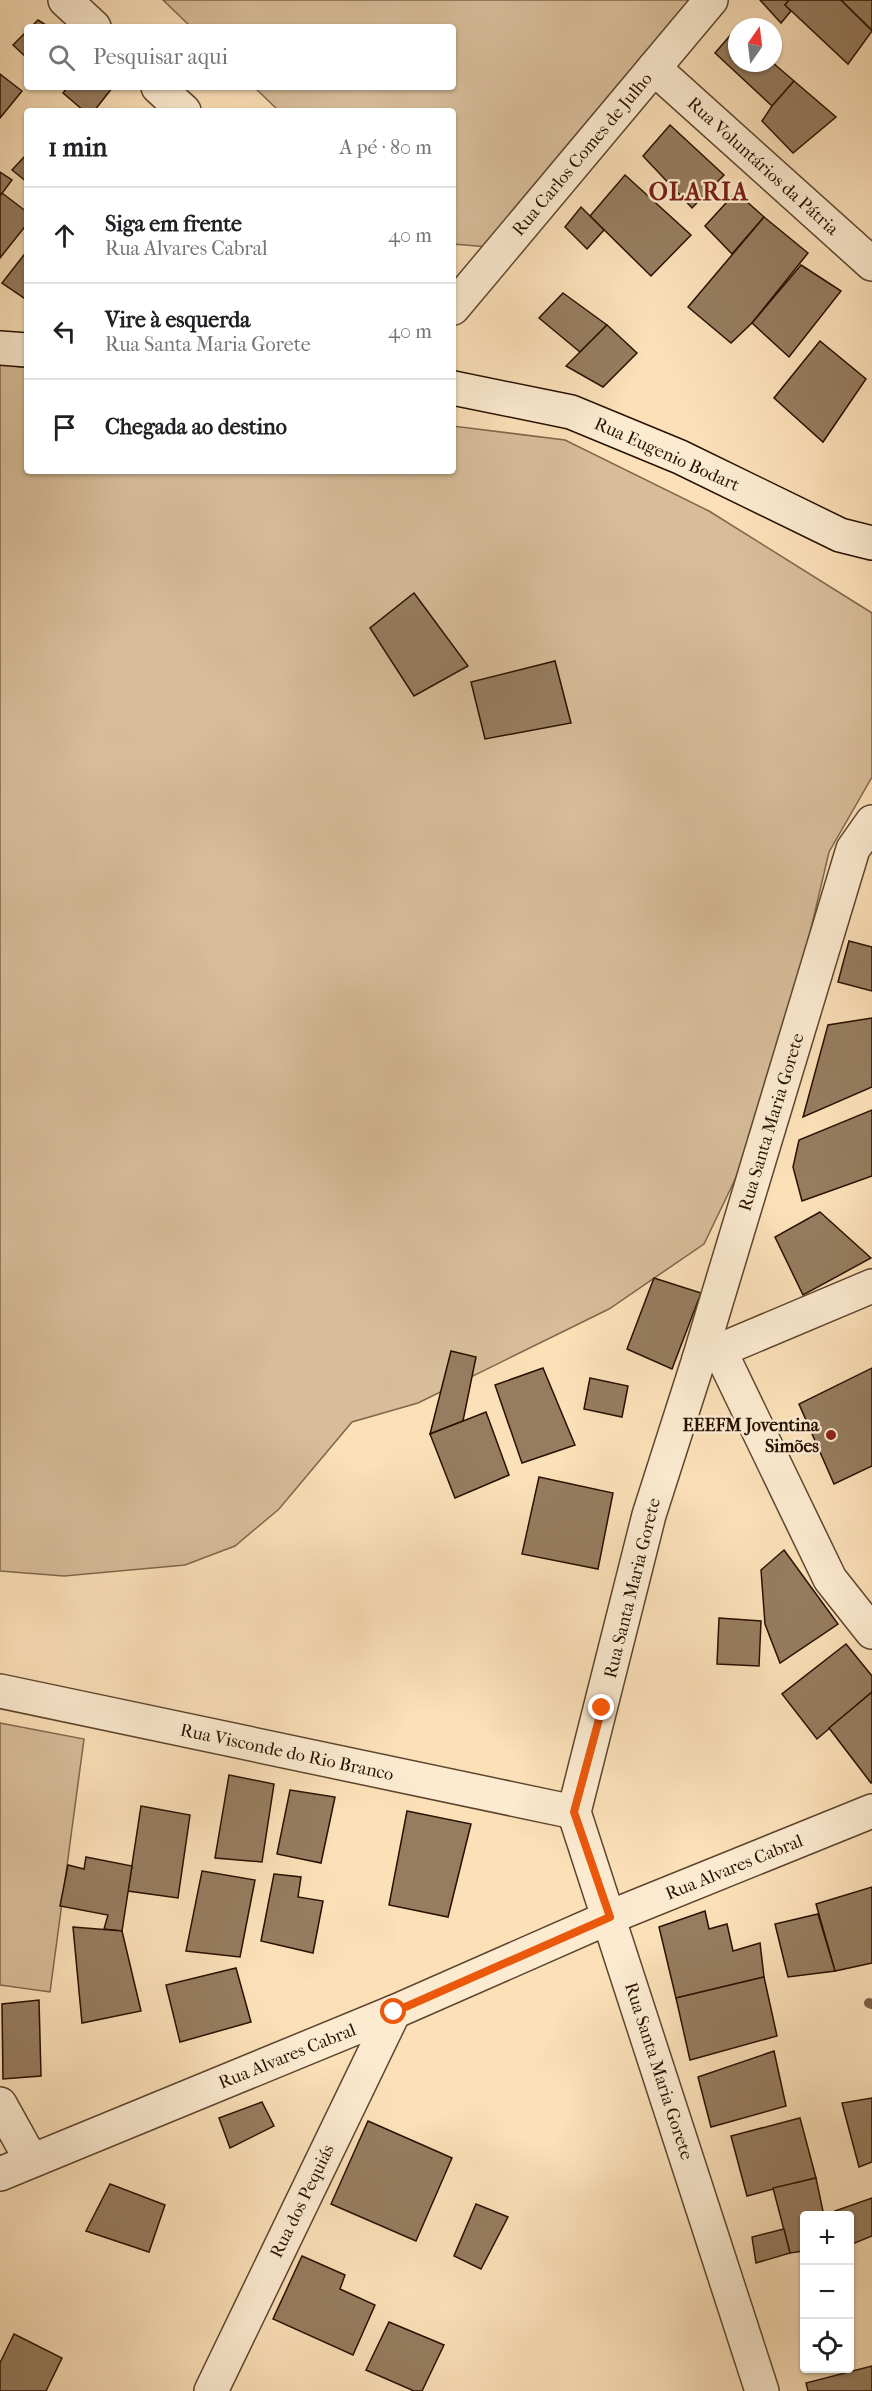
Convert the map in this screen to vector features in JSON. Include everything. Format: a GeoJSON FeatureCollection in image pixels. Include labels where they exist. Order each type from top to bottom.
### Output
{"type":"FeatureCollection","features":[{"type":"Feature","properties":{"kind":"street"},"geometry":{"type":"LineString","coordinates":[[65,0],[91,24]]}},
{"type":"Feature","properties":{"kind":"street","name":"Rua Carlos Comes de Julho"},"geometry":{"type":"LineString","coordinates":[[456,304],[711,0]]}},
{"type":"Feature","properties":{"kind":"street","name":"Rua Voluntários da Pátria"},"geometry":{"type":"LineString","coordinates":[[654,68],[872,264]]}},
{"type":"Feature","properties":{"kind":"street"},"geometry":{"type":"LineString","coordinates":[[161,90],[181,108]]}},
{"type":"Feature","properties":{"kind":"street"},"geometry":{"type":"LineString","coordinates":[[0,348],[24,350]]}},
{"type":"Feature","properties":{"kind":"street","name":"Rua Eugenio Bodart"},"geometry":{"type":"LineString","coordinates":[[456,389],[571,412],[680,457],[840,535],[872,543]]}},
{"type":"Feature","properties":{"kind":"street","name":"Rua Santa Maria Gorete"},"geometry":{"type":"LineString","coordinates":[[762,2391],[610,1917],[574,1812],[649,1515],[710,1355],[853,849],[872,822]]}},
{"type":"Feature","properties":{"kind":"street"},"geometry":{"type":"LineString","coordinates":[[872,1286],[710,1355],[830,1579],[872,1632]]}},
{"type":"Feature","properties":{"kind":"street","name":"Rua Visconde do Rio Branco"},"geometry":{"type":"LineString","coordinates":[[0,1691],[574,1812]]}},
{"type":"Feature","properties":{"kind":"street","name":"Rua Alvares Cabral"},"geometry":{"type":"LineString","coordinates":[[0,2174],[394,2012],[610,1917],[872,1811]]}},
{"type":"Feature","properties":{"kind":"street","name":"Rua dos Pequiás"},"geometry":{"type":"LineString","coordinates":[[211,2391],[394,2012]]}},
{"type":"Feature","properties":{"kind":"street"},"geometry":{"type":"LineString","coordinates":[[0,2104],[25,2149],[35,2159]]}},
{"type":"Feature","properties":{"kind":"shaded area"},"geometry":{"type":"Polygon","coordinates":[[[163,0],[695,0],[501,248],[456,244],[456,108],[276,108],[257,90],[456,90],[456,24],[188,24],[163,0]]]}},
{"type":"Feature","properties":{"kind":"shaded area"},"geometry":{"type":"Polygon","coordinates":[[[0,364],[24,368],[24,474],[456,474],[456,426],[565,440],[709,511],[872,613],[872,777],[829,852],[768,1111],[704,1244],[609,1309],[418,1403],[352,1422],[279,1509],[235,1546],[185,1565],[64,1576],[0,1571],[0,364]]]}},
{"type":"Feature","properties":{"kind":"shaded area"},"geometry":{"type":"Polygon","coordinates":[[[0,1723],[84,1739],[50,1992],[0,1985],[0,1723]]]}},
{"type":"Feature","properties":{"kind":"building"},"geometry":{"type":"Polygon","coordinates":[[[760,0],[789,0],[785,5],[791,11],[782,22],[782,18],[776,18],[760,0]]]}},
{"type":"Feature","properties":{"kind":"building"},"geometry":{"type":"Polygon","coordinates":[[[789,0],[841,0],[872,31],[848,64],[785,5],[789,0]]]}},
{"type":"Feature","properties":{"kind":"building"},"geometry":{"type":"Polygon","coordinates":[[[841,0],[872,0],[872,30],[841,0]]]}},
{"type":"Feature","properties":{"kind":"building"},"geometry":{"type":"Polygon","coordinates":[[[24,34],[24,55],[13,45],[24,34]]]}},
{"type":"Feature","properties":{"kind":"building"},"geometry":{"type":"Polygon","coordinates":[[[728,38],[728,65],[715,53],[728,38]]]}},
{"type":"Feature","properties":{"kind":"building"},"geometry":{"type":"Polygon","coordinates":[[[782,71],[794,81],[772,106],[735,72],[782,71]]]}},
{"type":"Feature","properties":{"kind":"building"},"geometry":{"type":"Polygon","coordinates":[[[0,74],[22,91],[0,118],[0,74]]]}},
{"type":"Feature","properties":{"kind":"building"},"geometry":{"type":"Polygon","coordinates":[[[794,81],[836,117],[793,153],[762,121],[794,81]]]}},
{"type":"Feature","properties":{"kind":"building"},"geometry":{"type":"Polygon","coordinates":[[[66,90],[111,90],[96,108],[80,108],[63,93],[66,90]]]}},
{"type":"Feature","properties":{"kind":"building"},"geometry":{"type":"Polygon","coordinates":[[[670,125],[724,175],[692,208],[643,156],[670,125]]]}},
{"type":"Feature","properties":{"kind":"building"},"geometry":{"type":"Polygon","coordinates":[[[24,157],[24,180],[12,170],[24,157]]]}},
{"type":"Feature","properties":{"kind":"building"},"geometry":{"type":"Polygon","coordinates":[[[0,172],[12,180],[0,196],[0,172]]]}},
{"type":"Feature","properties":{"kind":"building"},"geometry":{"type":"Polygon","coordinates":[[[625,175],[691,235],[651,276],[590,216],[625,175]]]}},
{"type":"Feature","properties":{"kind":"building"},"geometry":{"type":"Polygon","coordinates":[[[736,192],[764,217],[732,254],[705,226],[736,192]]]}},
{"type":"Feature","properties":{"kind":"building"},"geometry":{"type":"Polygon","coordinates":[[[2,193],[24,210],[24,228],[0,258],[0,196],[2,193]]]}},
{"type":"Feature","properties":{"kind":"building"},"geometry":{"type":"Polygon","coordinates":[[[581,207],[604,230],[587,249],[565,227],[581,207]]]}},
{"type":"Feature","properties":{"kind":"building"},"geometry":{"type":"Polygon","coordinates":[[[764,217],[808,253],[752,323],[731,343],[688,307],[764,217]]]}},
{"type":"Feature","properties":{"kind":"building"},"geometry":{"type":"Polygon","coordinates":[[[24,255],[24,298],[2,283],[24,255]]]}},
{"type":"Feature","properties":{"kind":"building"},"geometry":{"type":"Polygon","coordinates":[[[801,265],[841,291],[789,357],[752,323],[801,265]]]}},
{"type":"Feature","properties":{"kind":"building"},"geometry":{"type":"Polygon","coordinates":[[[563,293],[607,325],[580,352],[539,318],[563,293]]]}},
{"type":"Feature","properties":{"kind":"building"},"geometry":{"type":"Polygon","coordinates":[[[607,325],[637,353],[603,387],[566,366],[607,325]]]}},
{"type":"Feature","properties":{"kind":"building"},"geometry":{"type":"Polygon","coordinates":[[[820,341],[866,379],[823,442],[774,398],[820,341]]]}},
{"type":"Feature","properties":{"kind":"building"},"geometry":{"type":"Polygon","coordinates":[[[414,593],[468,666],[414,696],[370,628],[414,593]]]}},
{"type":"Feature","properties":{"kind":"building"},"geometry":{"type":"Polygon","coordinates":[[[555,661],[571,723],[485,739],[471,682],[555,661]]]}},
{"type":"Feature","properties":{"kind":"building"},"geometry":{"type":"Polygon","coordinates":[[[849,941],[872,947],[872,991],[838,982],[849,941]]]}},
{"type":"Feature","properties":{"kind":"building"},"geometry":{"type":"Polygon","coordinates":[[[872,1018],[872,1087],[803,1117],[828,1025],[872,1018]]]}},
{"type":"Feature","properties":{"kind":"building"},"geometry":{"type":"Polygon","coordinates":[[[872,1110],[872,1176],[802,1201],[793,1167],[799,1140],[872,1110]]]}},
{"type":"Feature","properties":{"kind":"building"},"geometry":{"type":"Polygon","coordinates":[[[820,1212],[871,1258],[803,1295],[775,1237],[820,1212]]]}},
{"type":"Feature","properties":{"kind":"building"},"geometry":{"type":"Polygon","coordinates":[[[654,1278],[701,1293],[672,1369],[627,1349],[654,1278]]]}},
{"type":"Feature","properties":{"kind":"building"},"geometry":{"type":"Polygon","coordinates":[[[451,1351],[476,1357],[463,1421],[430,1434],[451,1351]]]}},
{"type":"Feature","properties":{"kind":"building"},"geometry":{"type":"Polygon","coordinates":[[[543,1368],[575,1445],[522,1463],[495,1385],[543,1368]]]}},
{"type":"Feature","properties":{"kind":"building"},"geometry":{"type":"Polygon","coordinates":[[[872,1368],[872,1466],[834,1484],[799,1404],[872,1368]]]}},
{"type":"Feature","properties":{"kind":"building"},"geometry":{"type":"Polygon","coordinates":[[[590,1378],[628,1386],[622,1417],[584,1409],[590,1378]]]}},
{"type":"Feature","properties":{"kind":"building"},"geometry":{"type":"Polygon","coordinates":[[[486,1412],[509,1475],[455,1498],[430,1434],[486,1412]]]}},
{"type":"Feature","properties":{"kind":"building"},"geometry":{"type":"Polygon","coordinates":[[[539,1477],[613,1493],[598,1569],[522,1554],[539,1477]]]}},
{"type":"Feature","properties":{"kind":"building"},"geometry":{"type":"Polygon","coordinates":[[[784,1550],[838,1624],[780,1663],[765,1624],[761,1570],[784,1550]]]}},
{"type":"Feature","properties":{"kind":"building"},"geometry":{"type":"Polygon","coordinates":[[[719,1618],[761,1621],[759,1666],[717,1664],[719,1618]]]}},
{"type":"Feature","properties":{"kind":"building"},"geometry":{"type":"Polygon","coordinates":[[[846,1644],[872,1676],[872,1692],[817,1739],[782,1694],[846,1644]]]}},
{"type":"Feature","properties":{"kind":"building"},"geometry":{"type":"Polygon","coordinates":[[[872,1692],[872,1782],[871,1783],[829,1728],[872,1692]]]}},
{"type":"Feature","properties":{"kind":"building"},"geometry":{"type":"Polygon","coordinates":[[[229,1775],[274,1784],[262,1862],[215,1858],[229,1775]]]}},
{"type":"Feature","properties":{"kind":"building"},"geometry":{"type":"Polygon","coordinates":[[[290,1790],[335,1797],[321,1863],[277,1854],[290,1790]]]}},
{"type":"Feature","properties":{"kind":"building"},"geometry":{"type":"Polygon","coordinates":[[[141,1806],[190,1815],[178,1898],[128,1891],[141,1806]]]}},
{"type":"Feature","properties":{"kind":"building"},"geometry":{"type":"Polygon","coordinates":[[[407,1811],[471,1824],[448,1917],[389,1905],[407,1811]]]}},
{"type":"Feature","properties":{"kind":"building"},"geometry":{"type":"Polygon","coordinates":[[[86,1857],[132,1866],[122,1931],[104,1929],[108,1915],[60,1906],[68,1865],[84,1869],[86,1857]]]}},
{"type":"Feature","properties":{"kind":"building"},"geometry":{"type":"Polygon","coordinates":[[[202,1871],[255,1880],[240,1957],[186,1951],[202,1871]]]}},
{"type":"Feature","properties":{"kind":"building"},"geometry":{"type":"Polygon","coordinates":[[[274,1874],[301,1877],[298,1897],[323,1901],[313,1953],[261,1941],[274,1874]]]}},
{"type":"Feature","properties":{"kind":"building"},"geometry":{"type":"Polygon","coordinates":[[[872,1887],[872,1963],[835,1971],[816,1904],[872,1887]]]}},
{"type":"Feature","properties":{"kind":"building"},"geometry":{"type":"Polygon","coordinates":[[[705,1911],[709,1929],[727,1924],[733,1951],[760,1943],[764,1977],[676,1998],[659,1927],[705,1911]]]}},
{"type":"Feature","properties":{"kind":"building"},"geometry":{"type":"Polygon","coordinates":[[[818,1914],[835,1971],[788,1977],[775,1924],[818,1914]]]}},
{"type":"Feature","properties":{"kind":"building"},"geometry":{"type":"Polygon","coordinates":[[[73,1927],[122,1931],[141,2011],[82,2023],[73,1927]]]}},
{"type":"Feature","properties":{"kind":"building"},"geometry":{"type":"Polygon","coordinates":[[[236,1968],[251,2022],[180,2042],[166,1985],[236,1968]]]}},
{"type":"Feature","properties":{"kind":"building"},"geometry":{"type":"Polygon","coordinates":[[[764,1977],[777,2036],[690,2060],[676,1998],[764,1977]]]}},
{"type":"Feature","properties":{"kind":"building"},"geometry":{"type":"Polygon","coordinates":[[[39,2000],[41,2076],[3,2079],[2,2004],[39,2000]]]}},
{"type":"Feature","properties":{"kind":"building"},"geometry":{"type":"Polygon","coordinates":[[[774,2051],[786,2106],[711,2127],[698,2077],[774,2051]]]}},
{"type":"Feature","properties":{"kind":"building"},"geometry":{"type":"Polygon","coordinates":[[[872,2098],[872,2162],[859,2167],[842,2103],[872,2098]]]}},
{"type":"Feature","properties":{"kind":"building"},"geometry":{"type":"Polygon","coordinates":[[[262,2102],[274,2126],[230,2148],[219,2118],[262,2102]]]}},
{"type":"Feature","properties":{"kind":"building"},"geometry":{"type":"Polygon","coordinates":[[[800,2118],[816,2178],[747,2196],[731,2136],[800,2118]]]}},
{"type":"Feature","properties":{"kind":"building"},"geometry":{"type":"Polygon","coordinates":[[[368,2121],[452,2158],[416,2241],[331,2204],[368,2121]]]}},
{"type":"Feature","properties":{"kind":"building"},"geometry":{"type":"Polygon","coordinates":[[[816,2178],[823,2211],[800,2211],[800,2252],[790,2253],[773,2188],[816,2178]]]}},
{"type":"Feature","properties":{"kind":"building"},"geometry":{"type":"Polygon","coordinates":[[[110,2184],[165,2205],[149,2252],[86,2231],[110,2184]]]}},
{"type":"Feature","properties":{"kind":"building"},"geometry":{"type":"Polygon","coordinates":[[[872,2198],[872,2236],[854,2243],[854,2211],[835,2211],[872,2198]]]}},
{"type":"Feature","properties":{"kind":"building"},"geometry":{"type":"Polygon","coordinates":[[[476,2204],[508,2217],[481,2269],[454,2256],[476,2204]]]}},
{"type":"Feature","properties":{"kind":"building"},"geometry":{"type":"Polygon","coordinates":[[[784,2229],[790,2253],[756,2263],[752,2237],[784,2229]]]}},
{"type":"Feature","properties":{"kind":"building"},"geometry":{"type":"Polygon","coordinates":[[[302,2256],[345,2275],[340,2289],[375,2305],[353,2355],[273,2319],[302,2256]]]}},
{"type":"Feature","properties":{"kind":"building"},"geometry":{"type":"Polygon","coordinates":[[[389,2322],[444,2345],[422,2391],[414,2391],[366,2370],[389,2322]]]}},
{"type":"Feature","properties":{"kind":"building"},"geometry":{"type":"Polygon","coordinates":[[[14,2334],[62,2358],[46,2391],[0,2391],[0,2363],[14,2334]]]}},
{"type":"Feature","properties":{"kind":"building"},"geometry":{"type":"Polygon","coordinates":[[[872,2366],[872,2391],[808,2391],[806,2383],[845,2373],[854,2373],[854,2371],[872,2366]]]}},
{"type":"Feature","properties":{"kind":"place","name":"EEEFM Joventina Simões"},"geometry":{"type":"Point","coordinates":[831,1435]}},
{"type":"Feature","properties":{"kind":"district","name":"OLARIA"},"geometry":{"type":"Point","coordinates":[699,192]}},
{"type":"Feature","properties":{"kind":"route"},"geometry":{"type":"LineString","coordinates":[[394,2012],[610,1917],[574,1812],[602,1708]]}}]}
